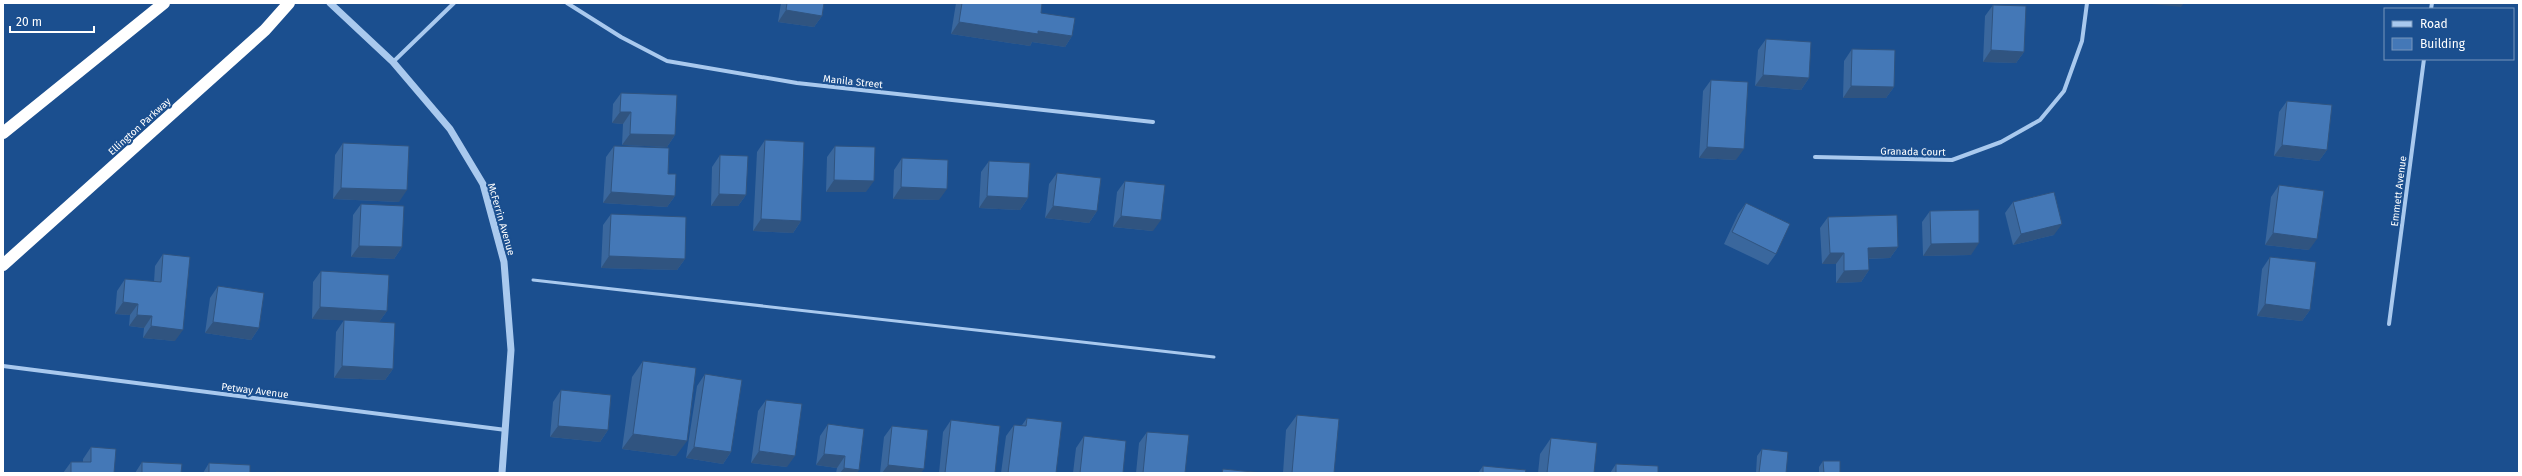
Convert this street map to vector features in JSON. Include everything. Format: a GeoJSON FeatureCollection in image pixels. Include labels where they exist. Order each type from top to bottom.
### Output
{"type":"FeatureCollection","features":[{"type":"Feature","properties":{"kind":"highway"},"geometry":{"type":"LineString","coordinates":[[3,132],[164,3]]}},
{"type":"Feature","properties":{"kind":"highway","name":"Ellington Parkway"},"geometry":{"type":"LineString","coordinates":[[3,265],[265,30],[289,3]]}},
{"type":"Feature","properties":{"kind":"street","name":"McFerrin Avenue"},"geometry":{"type":"LineString","coordinates":[[330,3],[393,62],[450,129],[483,184],[504,262],[511,350],[502,473]]}},
{"type":"Feature","properties":{"kind":"street"},"geometry":{"type":"LineString","coordinates":[[393,62],[454,3]]}},
{"type":"Feature","properties":{"kind":"street","name":"Manila Street"},"geometry":{"type":"LineString","coordinates":[[568,3],[621,37],[667,61],[797,83],[1153,122]]}},
{"type":"Feature","properties":{"kind":"street","name":"Granada Court"},"geometry":{"type":"LineString","coordinates":[[1815,157],[1952,160],[2007,139],[2040,120],[2064,91],[2082,41],[2087,3]]}},
{"type":"Feature","properties":{"kind":"street","name":"Emmett Avenue"},"geometry":{"type":"LineString","coordinates":[[2389,324],[2424,60]]}},
{"type":"Feature","properties":{"kind":"street","name":"Petway Avenue"},"geometry":{"type":"LineString","coordinates":[[3,366],[506,430]]}},
{"type":"Feature","properties":{"kind":"lane"},"geometry":{"type":"LineString","coordinates":[[533,280],[1214,357]]}},
{"type":"Feature","properties":{"kind":"building"},"geometry":{"type":"Polygon","coordinates":[[[787,3],[824,3],[822,16],[786,10],[787,3]]]}},
{"type":"Feature","properties":{"kind":"building"},"geometry":{"type":"Polygon","coordinates":[[[962,3],[1042,3],[1041,13],[1075,18],[1072,36],[1038,31],[1038,34],[959,22],[962,3]]]}},
{"type":"Feature","properties":{"kind":"building"},"geometry":{"type":"Polygon","coordinates":[[[1993,5],[2026,6],[2024,52],[1991,50],[1993,5]]]}},
{"type":"Feature","properties":{"kind":"building"},"geometry":{"type":"Polygon","coordinates":[[[1766,39],[1811,42],[1809,78],[1763,75],[1766,39]]]}},
{"type":"Feature","properties":{"kind":"building"},"geometry":{"type":"Polygon","coordinates":[[[1852,49],[1895,50],[1894,87],[1851,86],[1852,49]]]}},
{"type":"Feature","properties":{"kind":"building"},"geometry":{"type":"Polygon","coordinates":[[[1711,80],[1748,82],[1744,149],[1707,147],[1711,80]]]}},
{"type":"Feature","properties":{"kind":"building"},"geometry":{"type":"Polygon","coordinates":[[[621,93],[677,95],[675,135],[630,134],[631,112],[620,112],[621,93]]]}},
{"type":"Feature","properties":{"kind":"building"},"geometry":{"type":"Polygon","coordinates":[[[2287,101],[2332,105],[2327,150],[2282,145],[2287,101]]]}},
{"type":"Feature","properties":{"kind":"building"},"geometry":{"type":"Polygon","coordinates":[[[765,140],[804,142],[801,221],[761,219],[765,140]]]}},
{"type":"Feature","properties":{"kind":"building"},"geometry":{"type":"Polygon","coordinates":[[[343,143],[409,146],[407,190],[341,188],[343,143]]]}},
{"type":"Feature","properties":{"kind":"building"},"geometry":{"type":"Polygon","coordinates":[[[614,146],[669,148],[668,174],[676,174],[675,196],[611,192],[614,146]]]}},
{"type":"Feature","properties":{"kind":"building"},"geometry":{"type":"Polygon","coordinates":[[[835,146],[875,147],[874,181],[834,180],[835,146]]]}},
{"type":"Feature","properties":{"kind":"building"},"geometry":{"type":"Polygon","coordinates":[[[720,155],[748,156],[746,195],[719,194],[720,155]]]}},
{"type":"Feature","properties":{"kind":"building"},"geometry":{"type":"Polygon","coordinates":[[[902,158],[948,160],[947,189],[901,187],[902,158]]]}},
{"type":"Feature","properties":{"kind":"building"},"geometry":{"type":"Polygon","coordinates":[[[989,161],[1030,163],[1028,198],[987,196],[989,161]]]}},
{"type":"Feature","properties":{"kind":"building"},"geometry":{"type":"Polygon","coordinates":[[[1057,173],[1101,178],[1097,211],[1053,206],[1057,173]]]}},
{"type":"Feature","properties":{"kind":"building"},"geometry":{"type":"Polygon","coordinates":[[[1125,181],[1165,185],[1161,220],[1121,216],[1125,181]]]}},
{"type":"Feature","properties":{"kind":"building"},"geometry":{"type":"Polygon","coordinates":[[[2279,185],[2324,191],[2317,239],[2273,233],[2279,185]]]}},
{"type":"Feature","properties":{"kind":"building"},"geometry":{"type":"Polygon","coordinates":[[[2054,192],[2062,224],[2021,234],[2013,202],[2054,192]]]}},
{"type":"Feature","properties":{"kind":"building"},"geometry":{"type":"Polygon","coordinates":[[[1746,203],[1790,224],[1776,254],[1732,232],[1746,203]]]}},
{"type":"Feature","properties":{"kind":"building"},"geometry":{"type":"Polygon","coordinates":[[[361,204],[404,206],[402,247],[359,246],[361,204]]]}},
{"type":"Feature","properties":{"kind":"building"},"geometry":{"type":"Polygon","coordinates":[[[1979,210],[1979,243],[1931,244],[1930,211],[1979,210]]]}},
{"type":"Feature","properties":{"kind":"building"},"geometry":{"type":"Polygon","coordinates":[[[611,214],[686,217],[685,259],[609,256],[611,214]]]}},
{"type":"Feature","properties":{"kind":"building"},"geometry":{"type":"Polygon","coordinates":[[[1897,215],[1898,247],[1868,248],[1869,270],[1844,271],[1844,253],[1830,253],[1828,217],[1897,215]]]}},
{"type":"Feature","properties":{"kind":"building"},"geometry":{"type":"Polygon","coordinates":[[[163,254],[190,257],[183,330],[151,326],[152,316],[137,315],[138,304],[123,302],[125,279],[161,282],[163,254]]]}},
{"type":"Feature","properties":{"kind":"building"},"geometry":{"type":"Polygon","coordinates":[[[2270,257],[2316,262],[2310,310],[2265,304],[2270,257]]]}},
{"type":"Feature","properties":{"kind":"building"},"geometry":{"type":"Polygon","coordinates":[[[321,271],[389,275],[387,311],[320,307],[321,271]]]}},
{"type":"Feature","properties":{"kind":"building"},"geometry":{"type":"Polygon","coordinates":[[[218,286],[264,293],[259,328],[213,322],[218,286]]]}},
{"type":"Feature","properties":{"kind":"building"},"geometry":{"type":"Polygon","coordinates":[[[344,320],[395,323],[393,369],[342,366],[344,320]]]}},
{"type":"Feature","properties":{"kind":"building"},"geometry":{"type":"Polygon","coordinates":[[[643,361],[696,368],[687,441],[633,434],[643,361]]]}},
{"type":"Feature","properties":{"kind":"building"},"geometry":{"type":"Polygon","coordinates":[[[705,374],[742,380],[731,452],[694,447],[705,374]]]}},
{"type":"Feature","properties":{"kind":"building"},"geometry":{"type":"Polygon","coordinates":[[[561,390],[611,395],[608,430],[558,426],[561,390]]]}},
{"type":"Feature","properties":{"kind":"building"},"geometry":{"type":"Polygon","coordinates":[[[766,400],[802,404],[795,456],[759,451],[766,400]]]}},
{"type":"Feature","properties":{"kind":"building"},"geometry":{"type":"Polygon","coordinates":[[[1297,415],[1339,419],[1334,473],[1292,473],[1297,415]]]}},
{"type":"Feature","properties":{"kind":"building"},"geometry":{"type":"Polygon","coordinates":[[[1027,418],[1062,422],[1056,473],[1008,473],[1014,425],[1026,426],[1027,418]]]}},
{"type":"Feature","properties":{"kind":"building"},"geometry":{"type":"Polygon","coordinates":[[[951,420],[1000,426],[995,473],[945,473],[951,420]]]}},
{"type":"Feature","properties":{"kind":"building"},"geometry":{"type":"Polygon","coordinates":[[[828,424],[864,429],[859,470],[844,468],[845,456],[824,454],[828,424]]]}},
{"type":"Feature","properties":{"kind":"building"},"geometry":{"type":"Polygon","coordinates":[[[892,426],[928,430],[924,469],[888,465],[892,426]]]}},
{"type":"Feature","properties":{"kind":"building"},"geometry":{"type":"Polygon","coordinates":[[[1147,432],[1189,435],[1185,473],[1143,473],[1147,432]]]}},
{"type":"Feature","properties":{"kind":"building"},"geometry":{"type":"Polygon","coordinates":[[[1084,436],[1126,441],[1123,473],[1080,473],[1084,436]]]}},
{"type":"Feature","properties":{"kind":"building"},"geometry":{"type":"Polygon","coordinates":[[[1551,438],[1597,443],[1594,473],[1547,473],[1551,438]]]}},
{"type":"Feature","properties":{"kind":"building"},"geometry":{"type":"Polygon","coordinates":[[[91,447],[116,449],[114,473],[71,473],[71,462],[91,462],[91,447]]]}},
{"type":"Feature","properties":{"kind":"building"},"geometry":{"type":"Polygon","coordinates":[[[1762,449],[1788,452],[1786,473],[1759,473],[1762,449]]]}},
{"type":"Feature","properties":{"kind":"building"},"geometry":{"type":"Polygon","coordinates":[[[1823,461],[1840,461],[1840,473],[1824,473],[1823,461]]]}},
{"type":"Feature","properties":{"kind":"building"},"geometry":{"type":"Polygon","coordinates":[[[142,462],[182,464],[181,473],[142,473],[142,462]]]}},
{"type":"Feature","properties":{"kind":"building"},"geometry":{"type":"Polygon","coordinates":[[[209,463],[250,465],[250,473],[209,473],[209,463]]]}},
{"type":"Feature","properties":{"kind":"building"},"geometry":{"type":"Polygon","coordinates":[[[1616,464],[1658,466],[1658,473],[1616,473],[1616,464]]]}},
{"type":"Feature","properties":{"kind":"building"},"geometry":{"type":"Polygon","coordinates":[[[1483,466],[1526,470],[1525,473],[1483,473],[1483,466]]]}},
{"type":"Feature","properties":{"kind":"building"},"geometry":{"type":"Polygon","coordinates":[[[1223,469],[1263,473],[1222,473],[1223,469]]]}},
{"type":"Feature","properties":{"kind":"building"},"geometry":{"type":"Polygon","coordinates":[[[276,472],[299,473],[276,473],[276,472]]]}}]}
